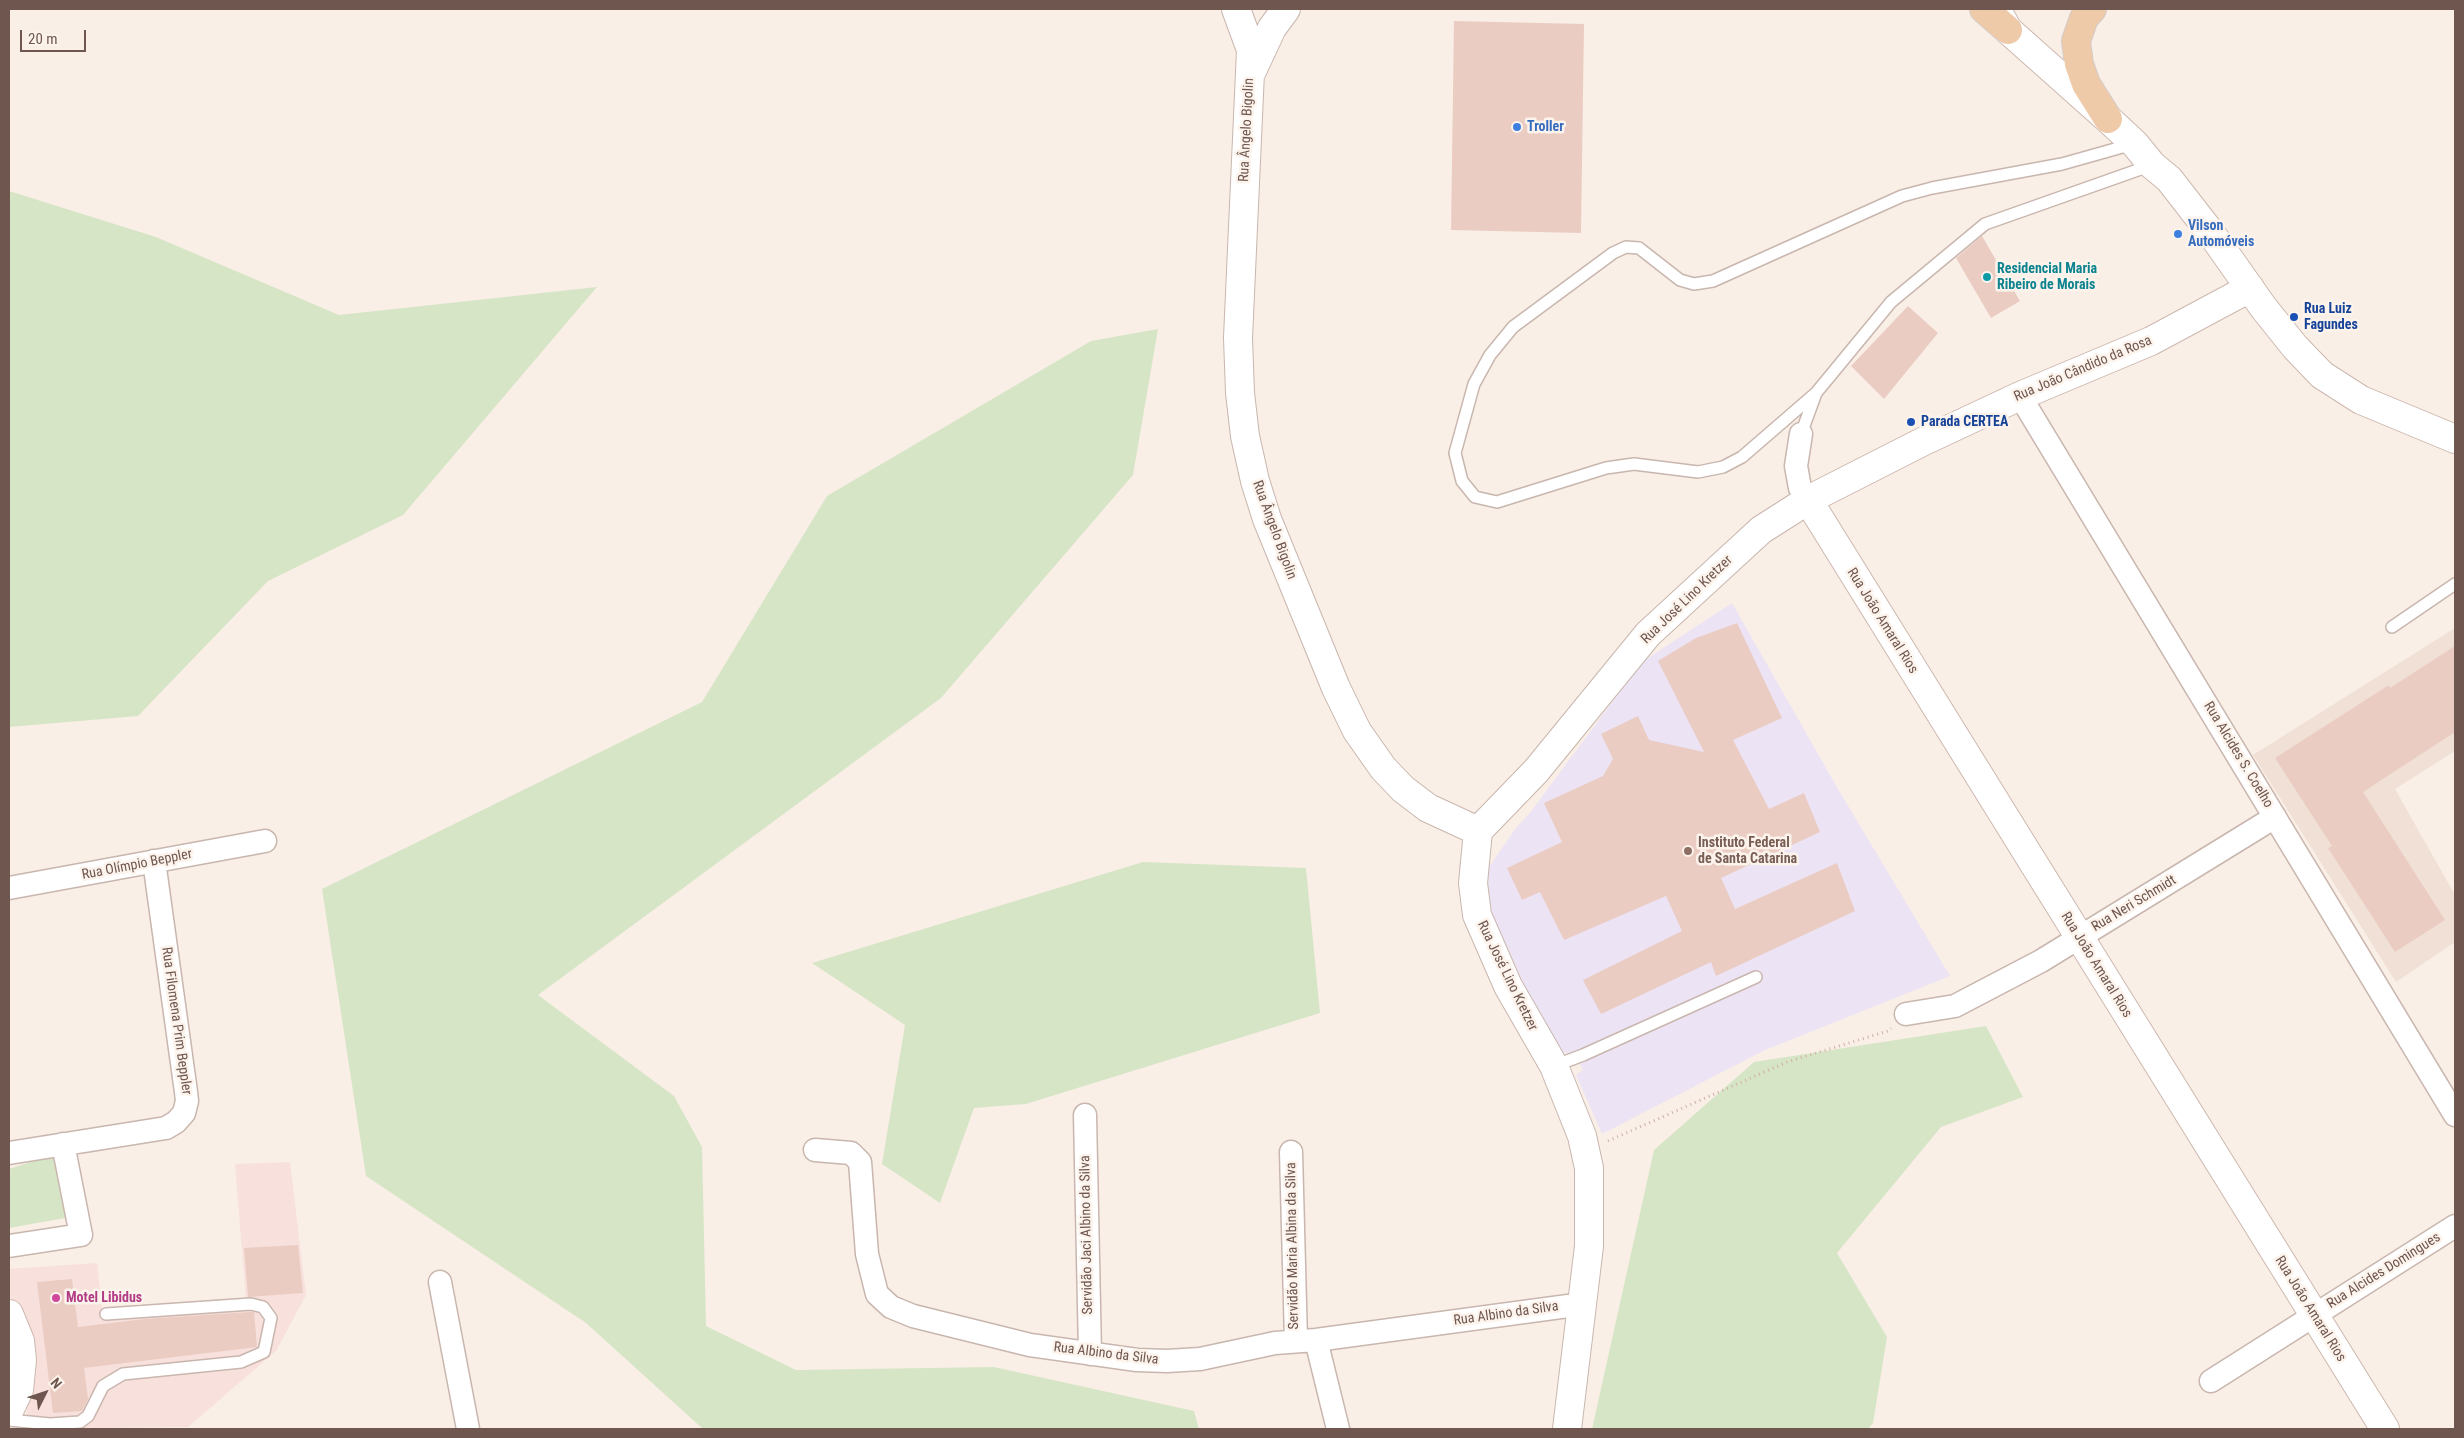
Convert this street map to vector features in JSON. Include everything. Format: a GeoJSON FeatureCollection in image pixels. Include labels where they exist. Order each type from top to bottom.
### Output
{"type":"FeatureCollection","features":[{"type":"Feature","properties":{"kind":"main road","name":"Rua Ângelo Bigolin"},"geometry":{"type":"LineString","coordinates":[[1236,9],[1252,50],[1238,338],[1241,402],[1245,436],[1255,482],[1267,519],[1336,688],[1357,731],[1383,768],[1403,789],[1428,808],[1478,831]]}},
{"type":"Feature","properties":{"kind":"main road"},"geometry":{"type":"LineString","coordinates":[[1250,74],[1272,28],[1286,9]]}},
{"type":"Feature","properties":{"kind":"main road"},"geometry":{"type":"LineString","coordinates":[[1984,9],[2002,20],[2169,179],[2295,347],[2322,375],[2360,400],[2455,438]]}},
{"type":"Feature","properties":{"kind":"main road"},"geometry":{"type":"LineString","coordinates":[[2092,9],[2084,18],[2076,41],[2079,64],[2086,84],[2108,119]]}},
{"type":"Feature","properties":{"kind":"main road","name":"Rua João Cândido da Rosa"},"geometry":{"type":"LineString","coordinates":[[1808,500],[1924,441],[2020,396],[2151,340],[2250,288]]}},
{"type":"Feature","properties":{"kind":"main road","name":"Rua José Lino Kretzer"},"geometry":{"type":"LineString","coordinates":[[1567,1429],[1589,1246],[1590,1205],[1586,1150],[1576,1118],[1554,1066],[1508,986],[1477,916],[1473,883],[1478,831],[1536,770],[1648,634],[1761,530],[1808,500]]}},
{"type":"Feature","properties":{"kind":"main road","name":"Rua João Amaral Rios"},"geometry":{"type":"LineString","coordinates":[[1808,500],[2385,1429]]}},
{"type":"Feature","properties":{"kind":"main road"},"geometry":{"type":"LineString","coordinates":[[9,1314],[18,1335],[22,1360],[19,1390],[9,1411]]}},
{"type":"Feature","properties":{"kind":"street","name":"Rua Alcides S. Coelho"},"geometry":{"type":"LineString","coordinates":[[2020,396],[2455,1115]]}},
{"type":"Feature","properties":{"kind":"street"},"geometry":{"type":"LineString","coordinates":[[1801,434],[1796,466],[1800,488],[1808,500]]}},
{"type":"Feature","properties":{"kind":"street","name":"Rua Neri Schmidt"},"geometry":{"type":"LineString","coordinates":[[1906,1014],[1955,1006],[2041,962],[2275,817]]}},
{"type":"Feature","properties":{"kind":"street","name":"Rua Olímpio Beppler"},"geometry":{"type":"LineString","coordinates":[[9,888],[265,841]]}},
{"type":"Feature","properties":{"kind":"street","name":"Rua Filomena Prim Beppler"},"geometry":{"type":"LineString","coordinates":[[9,1153],[166,1128],[176,1122],[184,1113],[187,1101],[186,1092],[154,861]]}},
{"type":"Feature","properties":{"kind":"street","name":"Servidão Jaci Albino da Silva"},"geometry":{"type":"LineString","coordinates":[[1085,1116],[1090,1354]]}},
{"type":"Feature","properties":{"kind":"street"},"geometry":{"type":"LineString","coordinates":[[9,1246],[81,1235],[63,1144]]}},
{"type":"Feature","properties":{"kind":"street","name":"Rua Albino da Silva"},"geometry":{"type":"LineString","coordinates":[[815,1150],[851,1153],[860,1162],[867,1254],[877,1294],[891,1307],[913,1316],[1030,1345],[1137,1360],[1200,1359],[1274,1343],[1583,1304]]}},
{"type":"Feature","properties":{"kind":"street","name":"Servidão Maria Albina da Silva"},"geometry":{"type":"LineString","coordinates":[[1291,1152],[1306,1340],[1338,1429]]}},
{"type":"Feature","properties":{"kind":"street","name":"Rua Alcides Domingues"},"geometry":{"type":"LineString","coordinates":[[2211,1381],[2455,1226]]}},
{"type":"Feature","properties":{"kind":"street"},"geometry":{"type":"LineString","coordinates":[[440,1282],[468,1429]]}},
{"type":"Feature","properties":{"kind":"lane"},"geometry":{"type":"LineString","coordinates":[[2134,144],[2062,164],[1932,188],[1902,196],[1712,281],[1703,283],[1694,284],[1680,280],[1639,248],[1626,247],[1613,253],[1513,327],[1490,355],[1474,384],[1456,453],[1462,480],[1475,497],[1497,502],[1606,468],[1634,464],[1698,472],[1723,467],[1742,457],[1816,393],[1891,302],[1985,224],[2152,164]]}},
{"type":"Feature","properties":{"kind":"lane"},"geometry":{"type":"LineString","coordinates":[[1801,434],[1816,393]]}},
{"type":"Feature","properties":{"kind":"lane"},"geometry":{"type":"LineString","coordinates":[[2392,627],[2455,584]]}},
{"type":"Feature","properties":{"kind":"lane"},"geometry":{"type":"LineString","coordinates":[[1554,1066],[1583,1056],[1756,977]]}},
{"type":"Feature","properties":{"kind":"lane"},"geometry":{"type":"LineString","coordinates":[[9,1420],[50,1424],[80,1422],[88,1416],[103,1386],[124,1374],[241,1362],[264,1352],[271,1318],[263,1307],[251,1304],[106,1314]]}},
{"type":"Feature","properties":{"kind":"path"},"geometry":{"type":"LineString","coordinates":[[1586,1150],[1786,1062],[1888,1031],[1906,1014]]}},
{"type":"Feature","properties":{"kind":"shaded area","name":"Instituto Federal de Santa Catarina"},"geometry":{"type":"Polygon","coordinates":[[[1732,603],[1838,789],[1950,976],[1763,1051],[1602,1134],[1576,1075],[1583,1070],[1574,1052],[1561,1053],[1550,1043],[1486,899],[1484,874],[1516,828],[1529,814],[1642,662],[1732,603]]]}},
{"type":"Feature","properties":{"kind":"shaded area"},"geometry":{"type":"Polygon","coordinates":[[[2455,628],[2455,751],[2395,789],[2455,895],[2455,942],[2396,982],[2253,755],[2455,628]]]}},
{"type":"Feature","properties":{"kind":"shaded area","name":"Motel Libidus"},"geometry":{"type":"Polygon","coordinates":[[[290,1162],[306,1295],[276,1351],[188,1427],[25,1429],[32,1358],[27,1324],[9,1295],[9,1269],[97,1263],[103,1315],[246,1300],[235,1164],[290,1162]]]}},
{"type":"Feature","properties":{"kind":"green space"},"geometry":{"type":"Polygon","coordinates":[[[9,191],[156,237],[339,315],[597,287],[403,515],[268,581],[138,716],[9,727],[9,191]]]}},
{"type":"Feature","properties":{"kind":"green space"},"geometry":{"type":"Polygon","coordinates":[[[1158,329],[1133,475],[941,698],[538,995],[674,1096],[702,1147],[706,1326],[796,1370],[994,1367],[1194,1411],[1199,1429],[703,1429],[586,1323],[366,1176],[322,889],[702,702],[827,496],[1091,341],[1158,329]]]}},
{"type":"Feature","properties":{"kind":"green space"},"geometry":{"type":"Polygon","coordinates":[[[1143,862],[1306,868],[1320,1013],[1026,1104],[974,1108],[940,1203],[882,1164],[905,1025],[812,963],[1143,862]]]}},
{"type":"Feature","properties":{"kind":"green space"},"geometry":{"type":"Polygon","coordinates":[[[1986,1026],[2023,1097],[1941,1127],[1837,1253],[1887,1337],[1873,1423],[1868,1429],[1592,1429],[1654,1150],[1754,1062],[1986,1026]]]}},
{"type":"Feature","properties":{"kind":"green space"},"geometry":{"type":"Polygon","coordinates":[[[55,1154],[71,1217],[9,1228],[9,1169],[55,1154]]]}},
{"type":"Feature","properties":{"kind":"building","name":"Troller"},"geometry":{"type":"Polygon","coordinates":[[[1454,21],[1584,24],[1581,233],[1451,230],[1454,21]]]}},
{"type":"Feature","properties":{"kind":"building","name":"Residencial Maria Ribeiro de Morais"},"geometry":{"type":"Polygon","coordinates":[[[1982,236],[2020,301],[1991,318],[1956,258],[1982,236]]]}},
{"type":"Feature","properties":{"kind":"building"},"geometry":{"type":"Polygon","coordinates":[[[1908,306],[1938,333],[1884,399],[1851,366],[1908,306]]]}},
{"type":"Feature","properties":{"kind":"building"},"geometry":{"type":"Polygon","coordinates":[[[1737,623],[1782,718],[1733,740],[1769,809],[1804,793],[1820,832],[1721,878],[1735,909],[1837,863],[1855,911],[1716,976],[1711,962],[1601,1014],[1583,980],[1682,931],[1666,896],[1564,940],[1540,892],[1522,900],[1507,868],[1562,842],[1544,803],[1603,776],[1613,759],[1601,734],[1638,716],[1649,740],[1704,752],[1658,661],[1696,638],[1737,623]]]}},
{"type":"Feature","properties":{"kind":"building"},"geometry":{"type":"Polygon","coordinates":[[[2455,646],[2455,732],[2363,792],[2445,920],[2395,952],[2328,848],[2332,846],[2275,758],[2389,685],[2390,688],[2455,646]]]}},
{"type":"Feature","properties":{"kind":"building"},"geometry":{"type":"Polygon","coordinates":[[[298,1245],[303,1293],[248,1297],[244,1248],[298,1245]]]}},
{"type":"Feature","properties":{"kind":"building"},"geometry":{"type":"Polygon","coordinates":[[[72,1279],[78,1327],[145,1319],[254,1312],[257,1347],[84,1368],[88,1399],[82,1411],[53,1413],[37,1282],[72,1279]]]}},
{"type":"Feature","properties":{"kind":"place","name":"Troller"},"geometry":{"type":"Point","coordinates":[1517,127]}},
{"type":"Feature","properties":{"kind":"place","name":"Vilson Automóveis"},"geometry":{"type":"Point","coordinates":[2178,234]}},
{"type":"Feature","properties":{"kind":"place","name":"Residencial Maria Ribeiro de Morais"},"geometry":{"type":"Point","coordinates":[1987,277]}},
{"type":"Feature","properties":{"kind":"place","name":"Rua Luiz Fagundes"},"geometry":{"type":"Point","coordinates":[2294,317]}},
{"type":"Feature","properties":{"kind":"place","name":"Parada CERTEA"},"geometry":{"type":"Point","coordinates":[1911,422]}},
{"type":"Feature","properties":{"kind":"place","name":"Instituto Federal de Santa Catarina"},"geometry":{"type":"Point","coordinates":[1688,851]}},
{"type":"Feature","properties":{"kind":"place","name":"Motel Libidus"},"geometry":{"type":"Point","coordinates":[56,1298]}}]}
